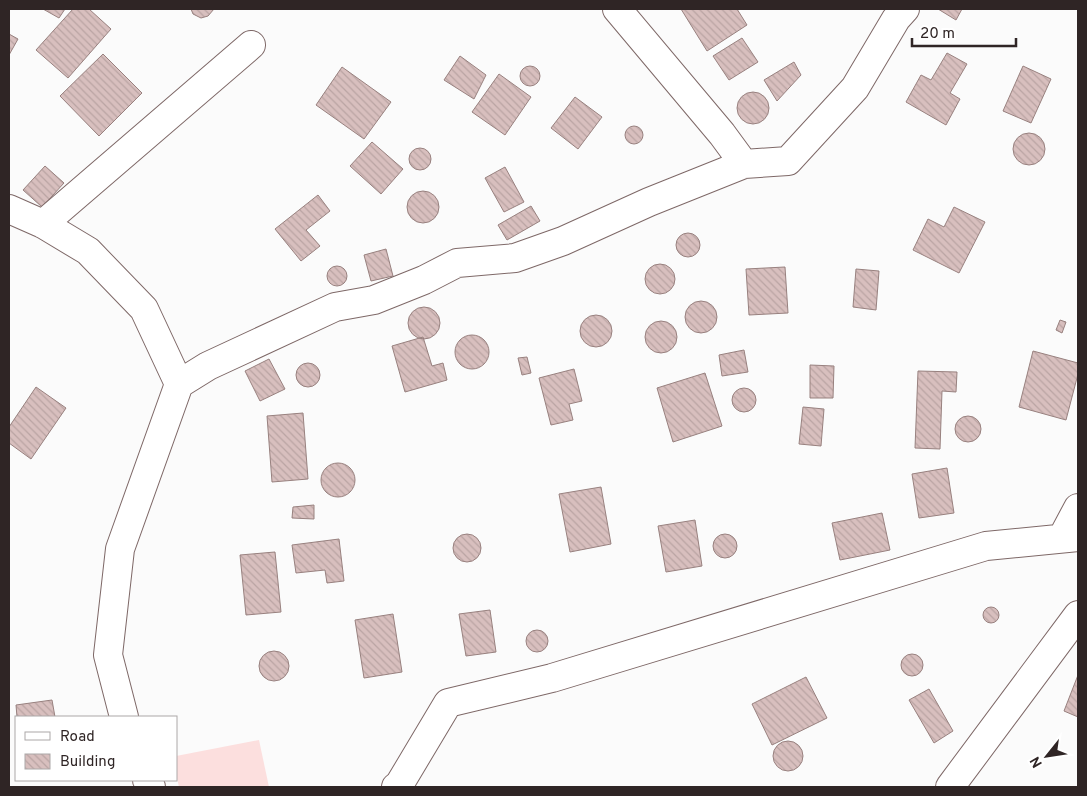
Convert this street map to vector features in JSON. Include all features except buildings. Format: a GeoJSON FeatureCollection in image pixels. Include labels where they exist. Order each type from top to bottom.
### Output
{"type":"FeatureCollection","features":[{"type":"Feature","properties":{"kind":"street"},"geometry":{"type":"LineString","coordinates":[[617,9],[722,134],[744,164]]}},
{"type":"Feature","properties":{"kind":"street"},"geometry":{"type":"LineString","coordinates":[[124,716],[108,655],[120,549],[179,384],[208,366],[335,307],[374,300],[424,280],[457,263],[516,258],[564,241],[649,202],[744,164],[788,161],[855,88],[896,12]]}},
{"type":"Feature","properties":{"kind":"street"},"geometry":{"type":"LineString","coordinates":[[43,224],[251,45]]}},
{"type":"Feature","properties":{"kind":"street"},"geometry":{"type":"LineString","coordinates":[[9,209],[43,224],[88,251],[144,309],[179,384]]}},
{"type":"Feature","properties":{"kind":"street"},"geometry":{"type":"LineString","coordinates":[[396,787],[448,703],[552,678],[986,546],[1070,538],[1078,508]]}},
{"type":"Feature","properties":{"kind":"street"},"geometry":{"type":"LineString","coordinates":[[950,787],[1078,615]]}},
{"type":"Feature","properties":{"kind":"shaded area"},"geometry":{"type":"Polygon","coordinates":[[[259,740],[269,787],[179,787],[178,756],[259,740]]]}}]}
